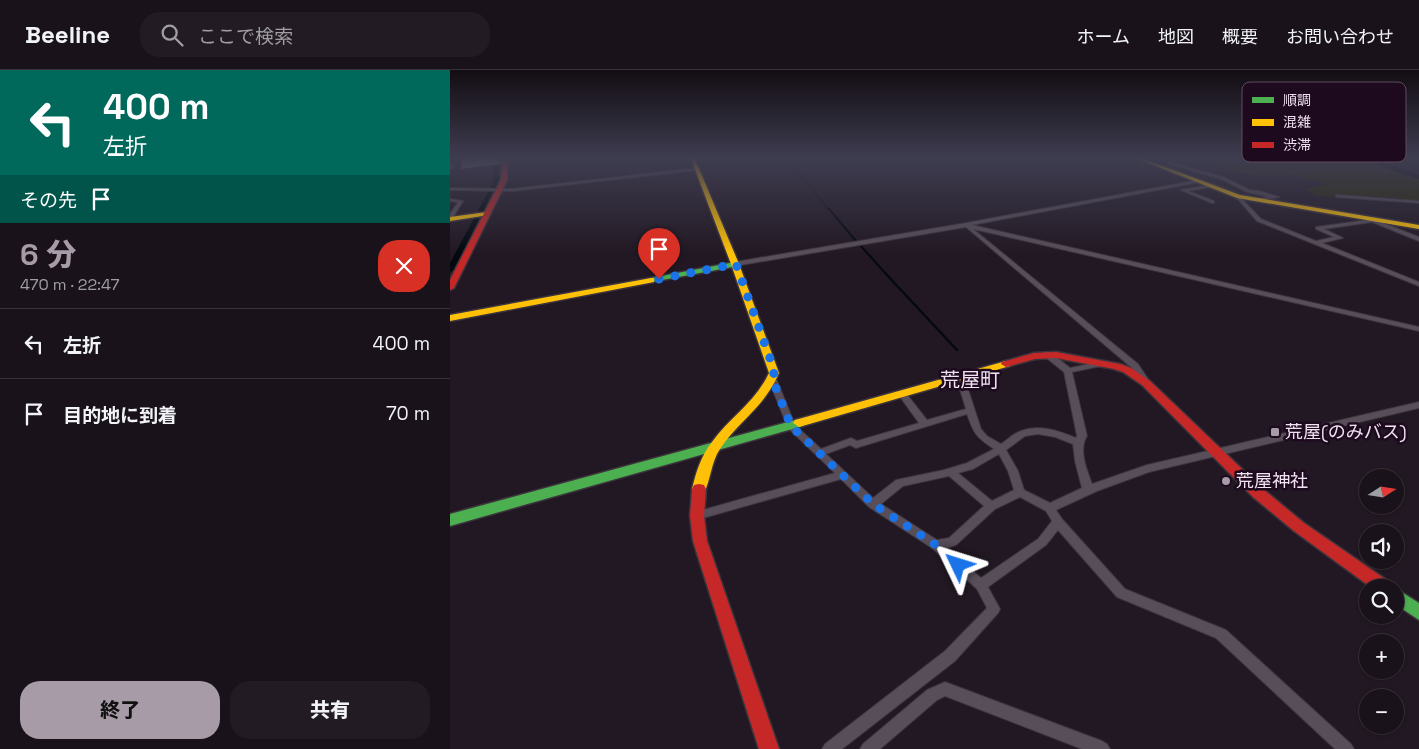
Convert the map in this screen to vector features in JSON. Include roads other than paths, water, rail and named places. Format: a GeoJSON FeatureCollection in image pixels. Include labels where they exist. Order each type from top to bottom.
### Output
{"type":"FeatureCollection","features":[{"type":"Feature","properties":{"kind":"street"},"geometry":{"type":"LineString","coordinates":[[450,288],[481,214],[494,191],[487,191]]}},
{"type":"Feature","properties":{"kind":"street"},"geometry":{"type":"LineString","coordinates":[[706,191],[736,264],[774,373],[769,389],[757,404],[715,446],[703,474],[697,497],[696,516],[700,541],[769,749]]}},
{"type":"Feature","properties":{"kind":"street"},"geometry":{"type":"LineString","coordinates":[[450,318],[736,264],[966,225],[1142,191]]}},
{"type":"Feature","properties":{"kind":"street"},"geometry":{"type":"LineString","coordinates":[[1185,191],[1212,202]]}},
{"type":"Feature","properties":{"kind":"street"},"geometry":{"type":"LineString","coordinates":[[1234,191],[1370,220],[1419,227]]}},
{"type":"Feature","properties":{"kind":"street"},"geometry":{"type":"LineString","coordinates":[[1240,193],[1259,220],[1419,284]]}},
{"type":"Feature","properties":{"kind":"street"},"geometry":{"type":"LineString","coordinates":[[1338,196],[1419,202]]}},
{"type":"Feature","properties":{"kind":"street"},"geometry":{"type":"LineString","coordinates":[[450,200],[461,201],[450,218]]}},
{"type":"Feature","properties":{"kind":"street"},"geometry":{"type":"LineString","coordinates":[[450,218],[481,214]]}},
{"type":"Feature","properties":{"kind":"street"},"geometry":{"type":"LineString","coordinates":[[1315,242],[1340,238],[1318,228],[1370,220],[1419,239]]}},
{"type":"Feature","properties":{"kind":"street"},"geometry":{"type":"LineString","coordinates":[[966,225],[1419,329]]}},
{"type":"Feature","properties":{"kind":"street"},"geometry":{"type":"LineString","coordinates":[[966,225],[1136,366],[1146,383]]}},
{"type":"Feature","properties":{"kind":"street"},"geometry":{"type":"LineString","coordinates":[[1047,354],[1068,371],[1082,436],[1078,442],[1080,461],[1088,490]]}},
{"type":"Feature","properties":{"kind":"street"},"geometry":{"type":"LineString","coordinates":[[450,520],[1047,354],[1102,363],[1126,370],[1146,383],[1258,493],[1299,527],[1372,579]]}},
{"type":"Feature","properties":{"kind":"street"},"geometry":{"type":"LineString","coordinates":[[1068,371],[1102,363]]}},
{"type":"Feature","properties":{"kind":"street"},"geometry":{"type":"LineString","coordinates":[[960,377],[977,430],[984,438],[1001,449],[1014,471],[1020,492],[1050,508],[1058,522],[1121,593],[1221,634],[1346,749]]}},
{"type":"Feature","properties":{"kind":"street"},"geometry":{"type":"LineString","coordinates":[[772,378],[791,426],[873,504],[936,545],[981,585],[994,609],[950,656],[830,749]]}},
{"type":"Feature","properties":{"kind":"street"},"geometry":{"type":"LineString","coordinates":[[902,394],[925,424]]}},
{"type":"Feature","properties":{"kind":"street"},"geometry":{"type":"LineString","coordinates":[[1050,508],[1088,490],[1147,469],[1218,454],[1419,405]]}},
{"type":"Feature","properties":{"kind":"street"},"geometry":{"type":"LineString","coordinates":[[819,453],[851,441],[856,444],[971,410]]}},
{"type":"Feature","properties":{"kind":"street"},"geometry":{"type":"LineString","coordinates":[[873,504],[900,483],[970,466],[1001,449],[1023,433],[1038,431],[1057,434],[1078,442]]}},
{"type":"Feature","properties":{"kind":"street"},"geometry":{"type":"LineString","coordinates":[[950,472],[991,506]]}},
{"type":"Feature","properties":{"kind":"street"},"geometry":{"type":"LineString","coordinates":[[696,516],[842,475]]}},
{"type":"Feature","properties":{"kind":"street"},"geometry":{"type":"LineString","coordinates":[[936,545],[952,542],[991,506],[1020,492]]}},
{"type":"Feature","properties":{"kind":"street"},"geometry":{"type":"LineString","coordinates":[[981,585],[1042,542],[1058,522]]}},
{"type":"Feature","properties":{"kind":"street"},"geometry":{"type":"LineString","coordinates":[[1404,601],[1419,612]]}},
{"type":"Feature","properties":{"kind":"street"},"geometry":{"type":"LineString","coordinates":[[868,749],[932,695],[945,689],[1102,749]]}},
{"type":"Feature","properties":{"kind":"waterway"},"geometry":{"type":"LineString","coordinates":[[450,270],[492,191]]}},
{"type":"Feature","properties":{"kind":"waterway"},"geometry":{"type":"LineString","coordinates":[[813,191],[830,211]]}},
{"type":"Feature","properties":{"kind":"waterway"},"geometry":{"type":"LineString","coordinates":[[829,209],[856,241]]}},
{"type":"Feature","properties":{"kind":"waterway"},"geometry":{"type":"LineString","coordinates":[[859,244],[887,275]]}},
{"type":"Feature","properties":{"kind":"waterway"},"geometry":{"type":"LineString","coordinates":[[886,274],[957,350]]}},
{"type":"Feature","properties":{"kind":"place","name":"荒屋(のみバス)"},"geometry":{"type":"Point","coordinates":[1275,432]}},
{"type":"Feature","properties":{"kind":"place","name":"荒屋神社"},"geometry":{"type":"Point","coordinates":[1226,481]}},
{"type":"Feature","properties":{"kind":"district","name":"荒屋町"},"geometry":{"type":"Point","coordinates":[970,380]}}]}
